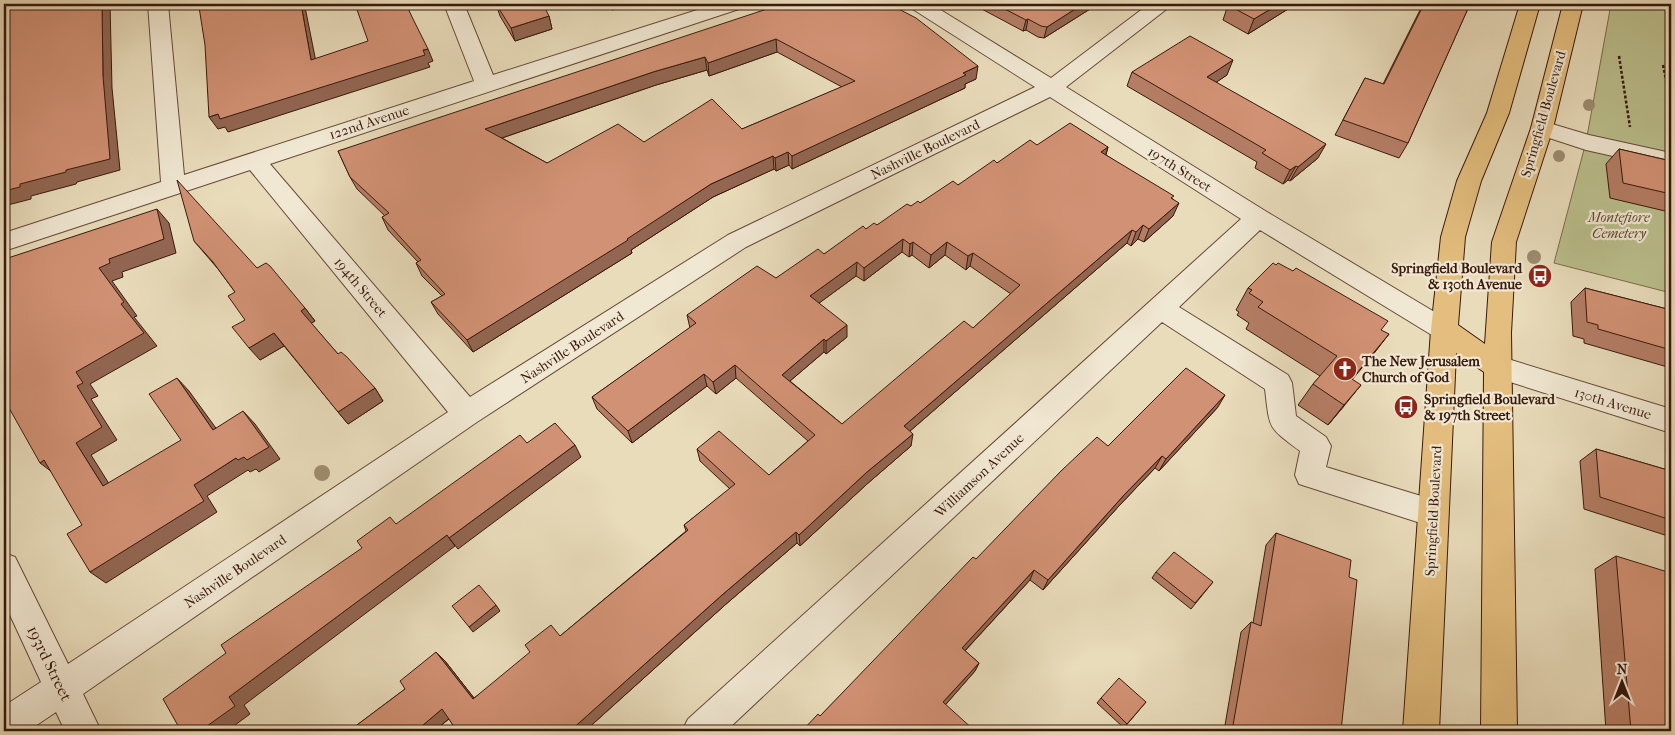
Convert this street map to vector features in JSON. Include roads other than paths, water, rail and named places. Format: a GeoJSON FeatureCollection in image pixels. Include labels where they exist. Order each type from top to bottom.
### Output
{"type":"FeatureCollection","features":[{"type":"Feature","properties":{"kind":"main road","name":"Springfield Boulevard"},"geometry":{"type":"LineString","coordinates":[[1421,731],[1444,330],[1453,237],[1469,181],[1498,113],[1530,4]]}},
{"type":"Feature","properties":{"kind":"main road","name":"Springfield Boulevard"},"geometry":{"type":"LineString","coordinates":[[1499,731],[1498,307],[1504,242],[1542,128],[1573,4]]}},
{"type":"Feature","properties":{"kind":"main road"},"geometry":{"type":"LineString","coordinates":[[1444,330],[1498,367]]}},
{"type":"Feature","properties":{"kind":"street"},"geometry":{"type":"LineString","coordinates":[[158,4],[173,186]]}},
{"type":"Feature","properties":{"kind":"street"},"geometry":{"type":"LineString","coordinates":[[454,4],[486,84]]}},
{"type":"Feature","properties":{"kind":"street","name":"122nd Avenue"},"geometry":{"type":"LineString","coordinates":[[4,242],[735,4]]}},
{"type":"Feature","properties":{"kind":"street","name":"197th Street"},"geometry":{"type":"LineString","coordinates":[[918,4],[1258,218],[1444,330]]}},
{"type":"Feature","properties":{"kind":"street","name":"Nashville Boulevard"},"geometry":{"type":"LineString","coordinates":[[4,727],[467,414],[737,241],[1051,88],[1161,4]]}},
{"type":"Feature","properties":{"kind":"street"},"geometry":{"type":"LineString","coordinates":[[1542,128],[1586,142],[1671,161]]}},
{"type":"Feature","properties":{"kind":"street","name":"194th Street"},"geometry":{"type":"LineString","coordinates":[[254,160],[467,414]]}},
{"type":"Feature","properties":{"kind":"street","name":"Williamson Avenue"},"geometry":{"type":"LineString","coordinates":[[700,731],[1258,218]]}},
{"type":"Feature","properties":{"kind":"street"},"geometry":{"type":"LineString","coordinates":[[1160,308],[1278,383],[1283,422],[1316,446],[1310,475],[1433,514]]}},
{"type":"Feature","properties":{"kind":"street","name":"130th Avenue"},"geometry":{"type":"LineString","coordinates":[[1498,367],[1671,421]]}},
{"type":"Feature","properties":{"kind":"street","name":"193rd Street"},"geometry":{"type":"LineString","coordinates":[[4,568],[83,731]]}},
{"type":"Feature","properties":{"kind":"place","name":"Springfield Boulevard & 130th Avenue"},"geometry":{"type":"Point","coordinates":[1540,276]}},
{"type":"Feature","properties":{"kind":"place","name":"The New Jerusalem Church of God"},"geometry":{"type":"Point","coordinates":[1345,369]}},
{"type":"Feature","properties":{"kind":"place","name":"Springfield Boulevard & 197th Street"},"geometry":{"type":"Point","coordinates":[1406,407]}},
{"type":"Feature","properties":{"kind":"park label","name":"Montefiore Cemetery"},"geometry":{"type":"Point","coordinates":[1619,226]}}]}
